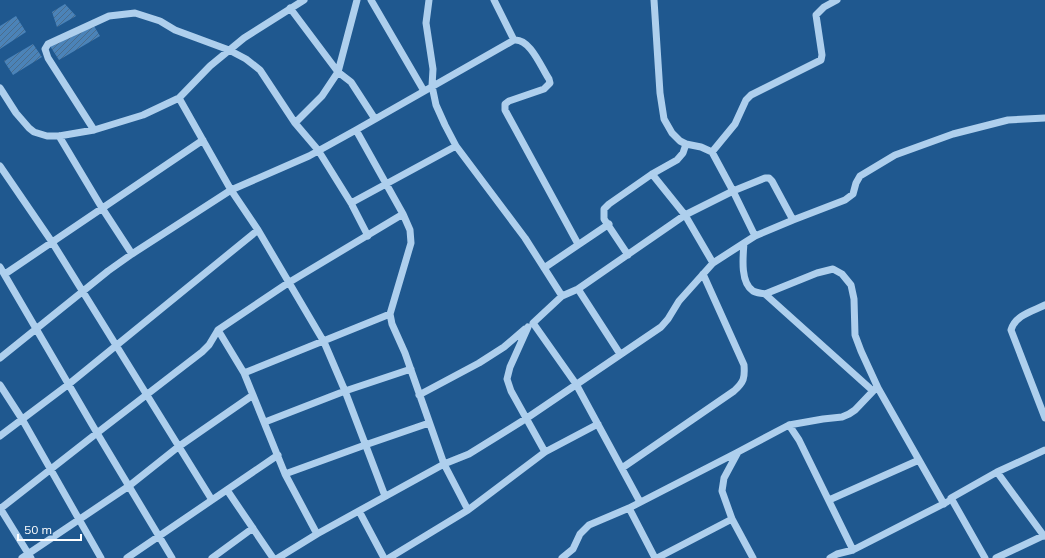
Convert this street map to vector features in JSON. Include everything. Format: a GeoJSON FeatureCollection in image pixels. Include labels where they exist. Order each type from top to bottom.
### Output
{"type":"FeatureCollection","features":[{"type":"Feature","properties":{"kind":"street"},"geometry":{"type":"LineString","coordinates":[[0,88],[16,113],[34,132],[47,136],[59,136],[94,130],[143,114],[179,98],[210,66],[244,38],[304,0]]}},
{"type":"Feature","properties":{"kind":"street"},"geometry":{"type":"LineString","coordinates":[[295,123],[322,96],[338,72],[357,0]]}},
{"type":"Feature","properties":{"kind":"street"},"geometry":{"type":"LineString","coordinates":[[371,0],[424,91]]}},
{"type":"Feature","properties":{"kind":"street"},"geometry":{"type":"LineString","coordinates":[[429,0],[426,23],[433,69],[432,86],[436,105],[456,146],[525,238],[562,296]]}},
{"type":"Feature","properties":{"kind":"street"},"geometry":{"type":"LineString","coordinates":[[494,0],[514,40]]}},
{"type":"Feature","properties":{"kind":"street"},"geometry":{"type":"LineString","coordinates":[[654,0],[660,93],[664,119],[672,133],[680,141],[712,152],[755,236]]}},
{"type":"Feature","properties":{"kind":"street"},"geometry":{"type":"LineString","coordinates":[[712,152],[735,124],[746,100],[751,95],[820,60],[822,53],[816,15],[819,11],[837,0]]}},
{"type":"Feature","properties":{"kind":"street"},"geometry":{"type":"LineString","coordinates":[[290,8],[338,72],[351,82],[374,119]]}},
{"type":"Feature","properties":{"kind":"street"},"geometry":{"type":"LineString","coordinates":[[94,130],[48,58],[45,49],[48,44],[109,16],[135,13],[160,21],[175,30],[229,50],[246,59],[260,70],[295,123],[318,150],[351,203],[368,236]]}},
{"type":"Feature","properties":{"kind":"street"},"geometry":{"type":"LineString","coordinates":[[0,358],[36,328],[132,254],[231,190],[309,156],[514,40],[523,41],[529,46],[550,83],[544,89],[509,101],[505,104],[505,110],[578,244]]}},
{"type":"Feature","properties":{"kind":"street"},"geometry":{"type":"LineString","coordinates":[[179,98],[231,190],[258,230],[324,342],[345,391],[385,496]]}},
{"type":"Feature","properties":{"kind":"street"},"geometry":{"type":"LineString","coordinates":[[278,558],[359,510],[444,464],[470,454],[527,418],[661,327],[668,319],[679,300],[713,262],[755,236],[845,200],[853,194],[860,176],[895,155],[953,134],[1008,120],[1045,118]]}},
{"type":"Feature","properties":{"kind":"street"},"geometry":{"type":"LineString","coordinates":[[356,130],[387,184],[410,230],[411,243],[390,314],[392,324],[411,369],[444,464],[468,510]]}},
{"type":"Feature","properties":{"kind":"street"},"geometry":{"type":"LineString","coordinates":[[59,136],[102,208],[132,254]]}},
{"type":"Feature","properties":{"kind":"street"},"geometry":{"type":"LineString","coordinates":[[5,274],[203,140]]}},
{"type":"Feature","properties":{"kind":"street"},"geometry":{"type":"LineString","coordinates":[[628,255],[604,219],[604,210],[609,204],[652,174],[681,157],[686,144]]}},
{"type":"Feature","properties":{"kind":"street"},"geometry":{"type":"LineString","coordinates":[[351,203],[456,146]]}},
{"type":"Feature","properties":{"kind":"street"},"geometry":{"type":"LineString","coordinates":[[0,166],[52,242],[212,500]]}},
{"type":"Feature","properties":{"kind":"street"},"geometry":{"type":"LineString","coordinates":[[652,174],[685,215],[713,262]]}},
{"type":"Feature","properties":{"kind":"street"},"geometry":{"type":"LineString","coordinates":[[419,395],[480,362],[504,347],[562,296],[578,289],[685,215],[733,191],[765,178],[769,178],[793,220]]}},
{"type":"Feature","properties":{"kind":"street"},"geometry":{"type":"LineString","coordinates":[[253,394],[178,447],[129,486],[27,556],[0,509],[202,352],[209,345],[218,330],[288,283],[403,214]]}},
{"type":"Feature","properties":{"kind":"street"},"geometry":{"type":"LineString","coordinates":[[544,268],[608,224]]}},
{"type":"Feature","properties":{"kind":"street"},"geometry":{"type":"LineString","coordinates":[[0,436],[68,384],[258,230]]}},
{"type":"Feature","properties":{"kind":"street"},"geometry":{"type":"LineString","coordinates":[[744,243],[743,274],[748,286],[753,292],[765,294],[817,273],[833,269],[842,274],[850,285],[854,299],[855,335],[875,390],[919,460],[944,504]]}},
{"type":"Feature","properties":{"kind":"street"},"geometry":{"type":"LineString","coordinates":[[0,267],[172,558]]}},
{"type":"Feature","properties":{"kind":"street"},"geometry":{"type":"LineString","coordinates":[[622,468],[742,384],[745,375],[744,365],[703,274]]}},
{"type":"Feature","properties":{"kind":"street"},"geometry":{"type":"LineString","coordinates":[[578,289],[620,354]]}},
{"type":"Feature","properties":{"kind":"street"},"geometry":{"type":"LineString","coordinates":[[765,294],[875,390]]}},
{"type":"Feature","properties":{"kind":"street"},"geometry":{"type":"LineString","coordinates":[[1045,305],[1017,319],[1011,330],[1045,418]]}},
{"type":"Feature","properties":{"kind":"street"},"geometry":{"type":"LineString","coordinates":[[244,372],[324,342],[390,314]]}},
{"type":"Feature","properties":{"kind":"street"},"geometry":{"type":"LineString","coordinates":[[530,325],[576,384],[640,502]]}},
{"type":"Feature","properties":{"kind":"street"},"geometry":{"type":"LineString","coordinates":[[530,325],[510,367],[507,379],[511,391],[545,452]]}},
{"type":"Feature","properties":{"kind":"street"},"geometry":{"type":"LineString","coordinates":[[218,330],[244,372],[285,474],[317,534]]}},
{"type":"Feature","properties":{"kind":"street"},"geometry":{"type":"LineString","coordinates":[[265,422],[345,391],[411,369]]}},
{"type":"Feature","properties":{"kind":"street"},"geometry":{"type":"LineString","coordinates":[[0,385],[22,420],[101,558]]}},
{"type":"Feature","properties":{"kind":"street"},"geometry":{"type":"LineString","coordinates":[[562,558],[573,549],[580,534],[585,528],[629,508],[789,425],[849,414],[875,390]]}},
{"type":"Feature","properties":{"kind":"street"},"geometry":{"type":"LineString","coordinates":[[285,474],[429,423]]}},
{"type":"Feature","properties":{"kind":"street"},"geometry":{"type":"LineString","coordinates":[[388,558],[468,510],[545,452],[598,424]]}},
{"type":"Feature","properties":{"kind":"street"},"geometry":{"type":"LineString","coordinates":[[789,425],[799,440],[853,550]]}},
{"type":"Feature","properties":{"kind":"street"},"geometry":{"type":"LineString","coordinates":[[835,557],[853,550],[944,504],[951,498],[997,472],[1045,450]]}},
{"type":"Feature","properties":{"kind":"street"},"geometry":{"type":"LineString","coordinates":[[738,452],[724,478],[722,491],[732,519],[753,558]]}},
{"type":"Feature","properties":{"kind":"street"},"geometry":{"type":"LineString","coordinates":[[127,558],[278,455]]}},
{"type":"Feature","properties":{"kind":"street"},"geometry":{"type":"LineString","coordinates":[[829,500],[919,460]]}},
{"type":"Feature","properties":{"kind":"street"},"geometry":{"type":"LineString","coordinates":[[996,558],[1044,535],[997,472]]}},
{"type":"Feature","properties":{"kind":"street"},"geometry":{"type":"LineString","coordinates":[[227,490],[273,558]]}},
{"type":"Feature","properties":{"kind":"street"},"geometry":{"type":"LineString","coordinates":[[951,498],[985,558]]}},
{"type":"Feature","properties":{"kind":"street"},"geometry":{"type":"LineString","coordinates":[[629,508],[656,558],[732,519]]}},
{"type":"Feature","properties":{"kind":"street"},"geometry":{"type":"LineString","coordinates":[[359,510],[384,558]]}},
{"type":"Feature","properties":{"kind":"street"},"geometry":{"type":"LineString","coordinates":[[212,558],[253,528]]}},
{"type":"Feature","properties":{"kind":"building"},"geometry":{"type":"Polygon","coordinates":[[[65,4],[76,16],[57,27],[52,12],[65,4]]]}},
{"type":"Feature","properties":{"kind":"building"},"geometry":{"type":"Polygon","coordinates":[[[16,16],[26,32],[0,49],[0,26],[16,16]]]}},
{"type":"Feature","properties":{"kind":"building"},"geometry":{"type":"Polygon","coordinates":[[[91,21],[100,36],[59,60],[48,43],[91,21]]]}},
{"type":"Feature","properties":{"kind":"building"},"geometry":{"type":"Polygon","coordinates":[[[33,44],[42,57],[13,75],[4,61],[33,44]]]}}]}
